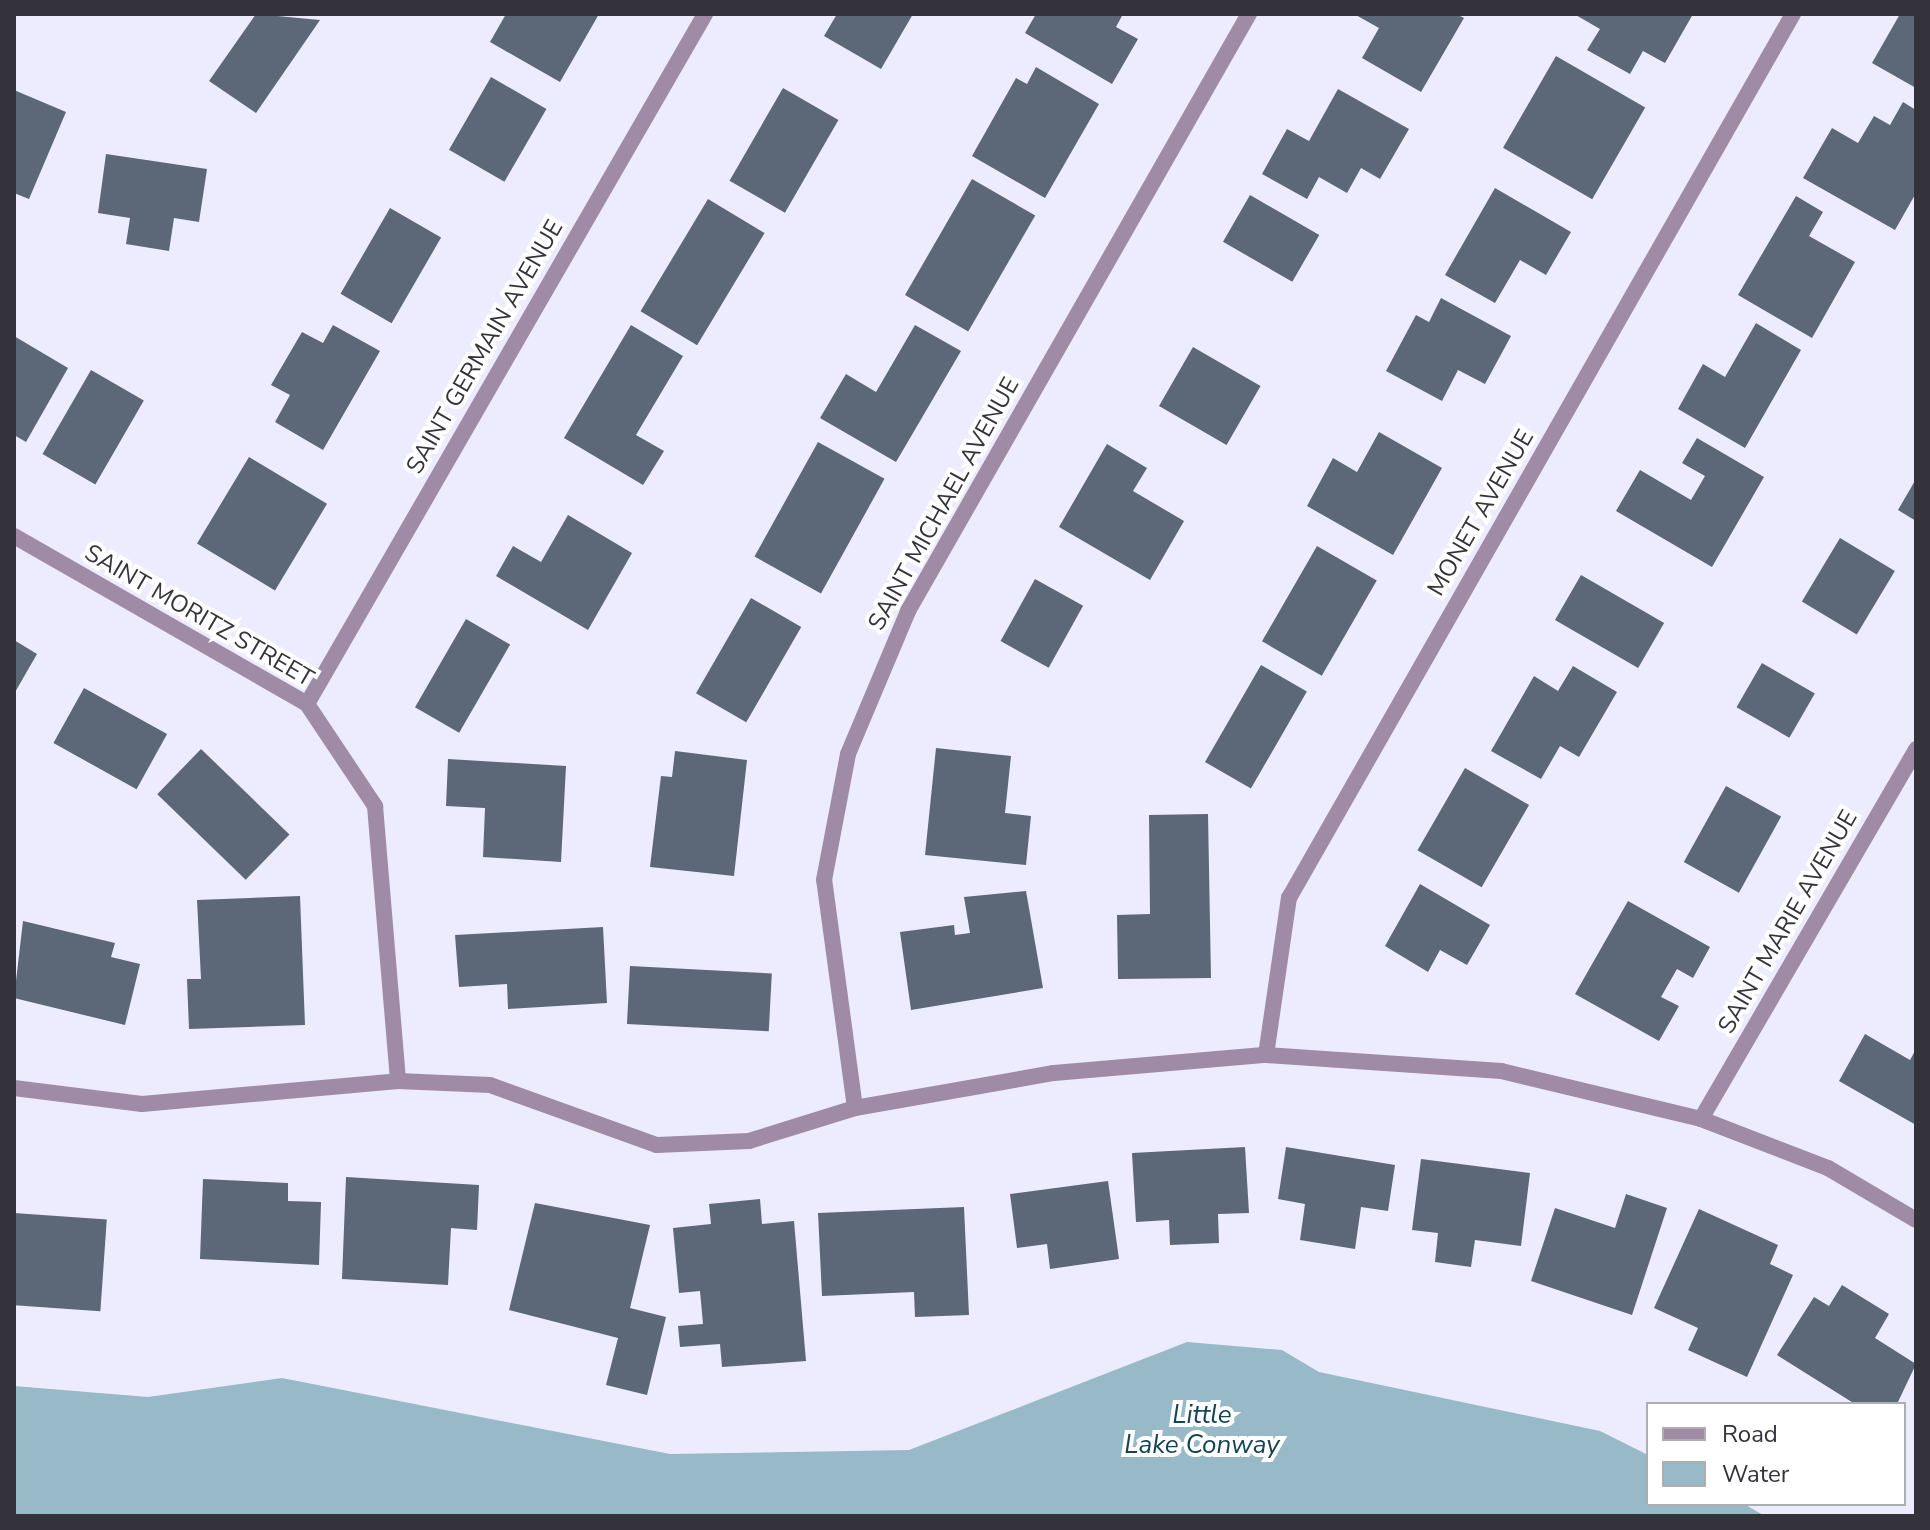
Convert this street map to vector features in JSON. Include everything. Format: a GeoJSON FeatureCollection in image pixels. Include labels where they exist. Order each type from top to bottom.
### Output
{"type":"FeatureCollection","features":[{"type":"Feature","properties":{"kind":"street","name":"SAINT GERMAIN AVENUE"},"geometry":{"type":"LineString","coordinates":[[307,704],[705,14]]}},
{"type":"Feature","properties":{"kind":"street","name":"SAINT MICHAEL AVENUE"},"geometry":{"type":"LineString","coordinates":[[855,1108],[824,880],[848,754],[908,611],[1249,14]]}},
{"type":"Feature","properties":{"kind":"street","name":"MONET AVENUE"},"geometry":{"type":"LineString","coordinates":[[1266,1055],[1289,898],[1793,14]]}},
{"type":"Feature","properties":{"kind":"street","name":"SAINT MORITZ STREET"},"geometry":{"type":"LineString","coordinates":[[14,536],[307,704],[375,806],[398,1081]]}},
{"type":"Feature","properties":{"kind":"street","name":"SAINT MARIE AVENUE"},"geometry":{"type":"LineString","coordinates":[[1701,1119],[1916,749]]}},
{"type":"Feature","properties":{"kind":"street"},"geometry":{"type":"LineString","coordinates":[[14,1088],[142,1104],[398,1081],[490,1085],[657,1145],[749,1141],[855,1108],[1054,1073],[1266,1055],[1501,1071],[1701,1119],[1828,1168],[1916,1220]]}},
{"type":"Feature","properties":{"kind":"water","name":"Little Lake Conway"},"geometry":{"type":"Polygon","coordinates":[[[1187,1342],[1282,1350],[1319,1372],[1600,1431],[1646,1454],[1646,1506],[1748,1506],[1765,1516],[14,1516],[14,1386],[148,1397],[282,1378],[670,1454],[909,1450],[1187,1342]]]}},
{"type":"Feature","properties":{"kind":"building"},"geometry":{"type":"Polygon","coordinates":[[[256,14],[320,20],[256,113],[209,81],[256,14]]]}},
{"type":"Feature","properties":{"kind":"building"},"geometry":{"type":"Polygon","coordinates":[[[506,14],[599,14],[560,82],[490,42],[506,14]]]}},
{"type":"Feature","properties":{"kind":"building"},"geometry":{"type":"Polygon","coordinates":[[[837,14],[913,14],[881,69],[824,36],[837,14]]]}},
{"type":"Feature","properties":{"kind":"building"},"geometry":{"type":"Polygon","coordinates":[[[1036,14],[1123,14],[1116,27],[1138,39],[1112,84],[1025,33],[1036,14]]]}},
{"type":"Feature","properties":{"kind":"building"},"geometry":{"type":"Polygon","coordinates":[[[1354,14],[1456,14],[1464,18],[1421,92],[1362,58],[1379,28],[1354,14]]]}},
{"type":"Feature","properties":{"kind":"building"},"geometry":{"type":"Polygon","coordinates":[[[1574,14],[1693,14],[1665,63],[1643,51],[1630,74],[1587,50],[1600,29],[1574,14]]]}},
{"type":"Feature","properties":{"kind":"building"},"geometry":{"type":"Polygon","coordinates":[[[1900,14],[1916,14],[1916,88],[1872,63],[1900,14]]]}},
{"type":"Feature","properties":{"kind":"building"},"geometry":{"type":"Polygon","coordinates":[[[1556,56],[1645,108],[1592,199],[1503,148],[1556,56]]]}},
{"type":"Feature","properties":{"kind":"building"},"geometry":{"type":"Polygon","coordinates":[[[1036,67],[1099,104],[1045,198],[972,156],[1016,78],[1027,84],[1036,67]]]}},
{"type":"Feature","properties":{"kind":"building"},"geometry":{"type":"Polygon","coordinates":[[[491,77],[546,109],[504,182],[449,150],[491,77]]]}},
{"type":"Feature","properties":{"kind":"building"},"geometry":{"type":"Polygon","coordinates":[[[783,88],[838,120],[785,213],[730,181],[783,88]]]}},
{"type":"Feature","properties":{"kind":"building"},"geometry":{"type":"Polygon","coordinates":[[[1338,89],[1409,129],[1380,179],[1361,168],[1347,193],[1319,177],[1307,199],[1262,174],[1287,129],[1309,141],[1338,89]]]}},
{"type":"Feature","properties":{"kind":"building"},"geometry":{"type":"Polygon","coordinates":[[[14,90],[66,112],[29,199],[14,193],[14,90]]]}},
{"type":"Feature","properties":{"kind":"building"},"geometry":{"type":"Polygon","coordinates":[[[1903,102],[1916,110],[1916,193],[1895,230],[1803,178],[1832,128],[1858,143],[1874,116],[1890,125],[1903,102]]]}},
{"type":"Feature","properties":{"kind":"building"},"geometry":{"type":"Polygon","coordinates":[[[106,154],[207,169],[199,222],[174,218],[169,251],[126,244],[130,218],[98,213],[106,154]]]}},
{"type":"Feature","properties":{"kind":"building"},"geometry":{"type":"Polygon","coordinates":[[[972,179],[1035,215],[968,332],[905,295],[972,179]]]}},
{"type":"Feature","properties":{"kind":"building"},"geometry":{"type":"Polygon","coordinates":[[[1495,188],[1571,232],[1546,275],[1520,260],[1495,303],[1445,275],[1495,188]]]}},
{"type":"Feature","properties":{"kind":"building"},"geometry":{"type":"Polygon","coordinates":[[[1250,195],[1319,235],[1292,282],[1223,242],[1250,195]]]}},
{"type":"Feature","properties":{"kind":"building"},"geometry":{"type":"Polygon","coordinates":[[[1796,196],[1823,212],[1809,236],[1855,262],[1812,338],[1738,295],[1796,196]]]}},
{"type":"Feature","properties":{"kind":"building"},"geometry":{"type":"Polygon","coordinates":[[[708,199],[765,233],[697,345],[641,311],[708,199]]]}},
{"type":"Feature","properties":{"kind":"building"},"geometry":{"type":"Polygon","coordinates":[[[390,208],[441,238],[392,323],[340,294],[390,208]]]}},
{"type":"Feature","properties":{"kind":"building"},"geometry":{"type":"Polygon","coordinates":[[[1441,298],[1511,336],[1485,384],[1458,370],[1442,401],[1386,371],[1416,315],[1429,322],[1441,298]]]}},
{"type":"Feature","properties":{"kind":"building"},"geometry":{"type":"Polygon","coordinates":[[[1756,323],[1801,350],[1745,448],[1678,409],[1703,364],[1725,377],[1756,323]]]}},
{"type":"Feature","properties":{"kind":"building"},"geometry":{"type":"Polygon","coordinates":[[[333,325],[380,351],[323,450],[275,422],[290,395],[271,385],[302,332],[323,343],[333,325]]]}},
{"type":"Feature","properties":{"kind":"building"},"geometry":{"type":"Polygon","coordinates":[[[631,325],[683,356],[636,435],[664,451],[643,485],[564,438],[631,325]]]}},
{"type":"Feature","properties":{"kind":"building"},"geometry":{"type":"Polygon","coordinates":[[[915,325],[961,351],[896,462],[820,418],[846,374],[876,392],[915,325]]]}},
{"type":"Feature","properties":{"kind":"building"},"geometry":{"type":"Polygon","coordinates":[[[14,336],[68,368],[26,442],[14,435],[14,336]]]}},
{"type":"Feature","properties":{"kind":"building"},"geometry":{"type":"Polygon","coordinates":[[[1193,347],[1261,386],[1227,445],[1159,406],[1193,347]]]}},
{"type":"Feature","properties":{"kind":"building"},"geometry":{"type":"Polygon","coordinates":[[[91,370],[144,400],[95,485],[42,454],[91,370]]]}},
{"type":"Feature","properties":{"kind":"building"},"geometry":{"type":"Polygon","coordinates":[[[1379,432],[1442,468],[1393,555],[1307,506],[1333,458],[1357,472],[1379,432]]]}},
{"type":"Feature","properties":{"kind":"building"},"geometry":{"type":"Polygon","coordinates":[[[1697,438],[1764,477],[1712,567],[1616,511],[1640,470],[1691,500],[1705,476],[1682,463],[1697,438]]]}},
{"type":"Feature","properties":{"kind":"building"},"geometry":{"type":"Polygon","coordinates":[[[818,442],[884,479],[821,593],[754,557],[818,442]]]}},
{"type":"Feature","properties":{"kind":"building"},"geometry":{"type":"Polygon","coordinates":[[[1107,444],[1147,468],[1133,491],[1184,521],[1150,580],[1059,527],[1107,444]]]}},
{"type":"Feature","properties":{"kind":"building"},"geometry":{"type":"Polygon","coordinates":[[[249,457],[327,504],[275,590],[197,544],[249,457]]]}},
{"type":"Feature","properties":{"kind":"building"},"geometry":{"type":"Polygon","coordinates":[[[1916,479],[1916,521],[1898,510],[1916,479]]]}},
{"type":"Feature","properties":{"kind":"building"},"geometry":{"type":"Polygon","coordinates":[[[568,515],[632,553],[588,630],[496,576],[513,546],[541,562],[568,515]]]}},
{"type":"Feature","properties":{"kind":"building"},"geometry":{"type":"Polygon","coordinates":[[[1840,538],[1895,571],[1857,634],[1802,601],[1840,538]]]}},
{"type":"Feature","properties":{"kind":"building"},"geometry":{"type":"Polygon","coordinates":[[[1317,546],[1377,580],[1322,676],[1262,641],[1317,546]]]}},
{"type":"Feature","properties":{"kind":"building"},"geometry":{"type":"Polygon","coordinates":[[[1581,575],[1664,623],[1638,668],[1555,620],[1581,575]]]}},
{"type":"Feature","properties":{"kind":"building"},"geometry":{"type":"Polygon","coordinates":[[[1035,579],[1083,606],[1049,668],[1001,641],[1035,579]]]}},
{"type":"Feature","properties":{"kind":"building"},"geometry":{"type":"Polygon","coordinates":[[[751,598],[801,627],[746,722],[696,693],[751,598]]]}},
{"type":"Feature","properties":{"kind":"building"},"geometry":{"type":"Polygon","coordinates":[[[466,619],[510,644],[459,733],[415,707],[466,619]]]}},
{"type":"Feature","properties":{"kind":"building"},"geometry":{"type":"Polygon","coordinates":[[[14,640],[37,654],[14,694],[14,640]]]}},
{"type":"Feature","properties":{"kind":"building"},"geometry":{"type":"Polygon","coordinates":[[[1762,663],[1815,694],[1789,738],[1736,707],[1762,663]]]}},
{"type":"Feature","properties":{"kind":"building"},"geometry":{"type":"Polygon","coordinates":[[[1261,665],[1307,691],[1251,788],[1205,762],[1261,665]]]}},
{"type":"Feature","properties":{"kind":"building"},"geometry":{"type":"Polygon","coordinates":[[[1573,666],[1617,692],[1579,757],[1560,746],[1541,779],[1491,751],[1534,676],[1558,691],[1573,666]]]}},
{"type":"Feature","properties":{"kind":"building"},"geometry":{"type":"Polygon","coordinates":[[[84,688],[167,734],[137,789],[53,743],[84,688]]]}},
{"type":"Feature","properties":{"kind":"building"},"geometry":{"type":"Polygon","coordinates":[[[936,748],[1011,756],[1005,813],[1031,816],[1026,865],[925,855],[936,748]]]}},
{"type":"Feature","properties":{"kind":"building"},"geometry":{"type":"Polygon","coordinates":[[[201,749],[289,834],[246,880],[157,794],[201,749]]]}},
{"type":"Feature","properties":{"kind":"building"},"geometry":{"type":"Polygon","coordinates":[[[675,751],[747,760],[734,876],[650,867],[661,776],[672,777],[675,751]]]}},
{"type":"Feature","properties":{"kind":"building"},"geometry":{"type":"Polygon","coordinates":[[[448,759],[566,766],[561,862],[483,857],[485,808],[446,806],[448,759]]]}},
{"type":"Feature","properties":{"kind":"building"},"geometry":{"type":"Polygon","coordinates":[[[1465,768],[1529,805],[1482,887],[1418,850],[1465,768]]]}},
{"type":"Feature","properties":{"kind":"building"},"geometry":{"type":"Polygon","coordinates":[[[1726,786],[1781,817],[1739,893],[1684,862],[1726,786]]]}},
{"type":"Feature","properties":{"kind":"building"},"geometry":{"type":"Polygon","coordinates":[[[1208,814],[1211,978],[1118,979],[1117,915],[1150,914],[1149,815],[1208,814]]]}},
{"type":"Feature","properties":{"kind":"building"},"geometry":{"type":"Polygon","coordinates":[[[1420,884],[1490,925],[1467,965],[1440,950],[1428,972],[1385,946],[1420,884]]]}},
{"type":"Feature","properties":{"kind":"building"},"geometry":{"type":"Polygon","coordinates":[[[1026,891],[1043,988],[911,1010],[900,932],[954,925],[955,935],[970,933],[964,897],[1026,891]]]}},
{"type":"Feature","properties":{"kind":"building"},"geometry":{"type":"Polygon","coordinates":[[[300,896],[305,1025],[189,1029],[187,979],[201,979],[197,900],[300,896]]]}},
{"type":"Feature","properties":{"kind":"building"},"geometry":{"type":"Polygon","coordinates":[[[1628,901],[1710,947],[1693,978],[1677,969],[1661,997],[1679,1006],[1659,1041],[1575,994],[1628,901]]]}},
{"type":"Feature","properties":{"kind":"building"},"geometry":{"type":"Polygon","coordinates":[[[23,921],[115,943],[111,957],[140,964],[125,1025],[14,998],[23,921]]]}},
{"type":"Feature","properties":{"kind":"building"},"geometry":{"type":"Polygon","coordinates":[[[603,927],[607,1003],[508,1009],[507,984],[459,987],[455,935],[603,927]]]}},
{"type":"Feature","properties":{"kind":"building"},"geometry":{"type":"Polygon","coordinates":[[[630,966],[772,973],[769,1031],[627,1024],[630,966]]]}},
{"type":"Feature","properties":{"kind":"building"},"geometry":{"type":"Polygon","coordinates":[[[1865,1034],[1910,1060],[1916,1049],[1916,1125],[1839,1081],[1865,1034]]]}},
{"type":"Feature","properties":{"kind":"building"},"geometry":{"type":"Polygon","coordinates":[[[1245,1147],[1249,1213],[1218,1214],[1219,1243],[1170,1245],[1169,1220],[1136,1222],[1132,1153],[1245,1147]]]}},
{"type":"Feature","properties":{"kind":"building"},"geometry":{"type":"Polygon","coordinates":[[[1286,1147],[1395,1165],[1388,1211],[1361,1207],[1355,1249],[1300,1240],[1305,1204],[1278,1199],[1286,1147]]]}},
{"type":"Feature","properties":{"kind":"building"},"geometry":{"type":"Polygon","coordinates":[[[1421,1159],[1530,1173],[1521,1246],[1475,1240],[1471,1267],[1435,1262],[1438,1233],[1412,1230],[1421,1159]]]}},
{"type":"Feature","properties":{"kind":"building"},"geometry":{"type":"Polygon","coordinates":[[[346,1177],[479,1185],[477,1230],[451,1228],[448,1285],[342,1279],[346,1177]]]}},
{"type":"Feature","properties":{"kind":"building"},"geometry":{"type":"Polygon","coordinates":[[[203,1179],[288,1183],[288,1201],[321,1202],[319,1265],[200,1259],[203,1179]]]}},
{"type":"Feature","properties":{"kind":"building"},"geometry":{"type":"Polygon","coordinates":[[[1108,1181],[1119,1259],[1050,1269],[1047,1244],[1017,1248],[1010,1194],[1108,1181]]]}},
{"type":"Feature","properties":{"kind":"building"},"geometry":{"type":"Polygon","coordinates":[[[1626,1194],[1667,1208],[1632,1315],[1531,1281],[1555,1208],[1615,1228],[1626,1194]]]}},
{"type":"Feature","properties":{"kind":"building"},"geometry":{"type":"Polygon","coordinates":[[[760,1199],[762,1224],[794,1221],[806,1361],[722,1367],[720,1344],[680,1347],[678,1326],[703,1324],[700,1291],[679,1293],[673,1228],[711,1224],[709,1204],[760,1199]]]}},
{"type":"Feature","properties":{"kind":"building"},"geometry":{"type":"Polygon","coordinates":[[[535,1203],[650,1225],[630,1308],[666,1317],[647,1395],[606,1385],[618,1338],[509,1310],[535,1203]]]}},
{"type":"Feature","properties":{"kind":"building"},"geometry":{"type":"Polygon","coordinates":[[[964,1207],[969,1315],[915,1317],[914,1292],[822,1296],[818,1213],[964,1207]]]}},
{"type":"Feature","properties":{"kind":"building"},"geometry":{"type":"Polygon","coordinates":[[[1699,1209],[1778,1245],[1770,1264],[1793,1275],[1747,1377],[1688,1350],[1698,1328],[1654,1308],[1699,1209]]]}},
{"type":"Feature","properties":{"kind":"building"},"geometry":{"type":"Polygon","coordinates":[[[14,1213],[107,1219],[100,1311],[14,1305],[14,1213]]]}},
{"type":"Feature","properties":{"kind":"building"},"geometry":{"type":"Polygon","coordinates":[[[1842,1285],[1889,1314],[1875,1338],[1916,1364],[1898,1402],[1852,1402],[1777,1355],[1814,1297],[1829,1306],[1842,1285]]]}}]}
